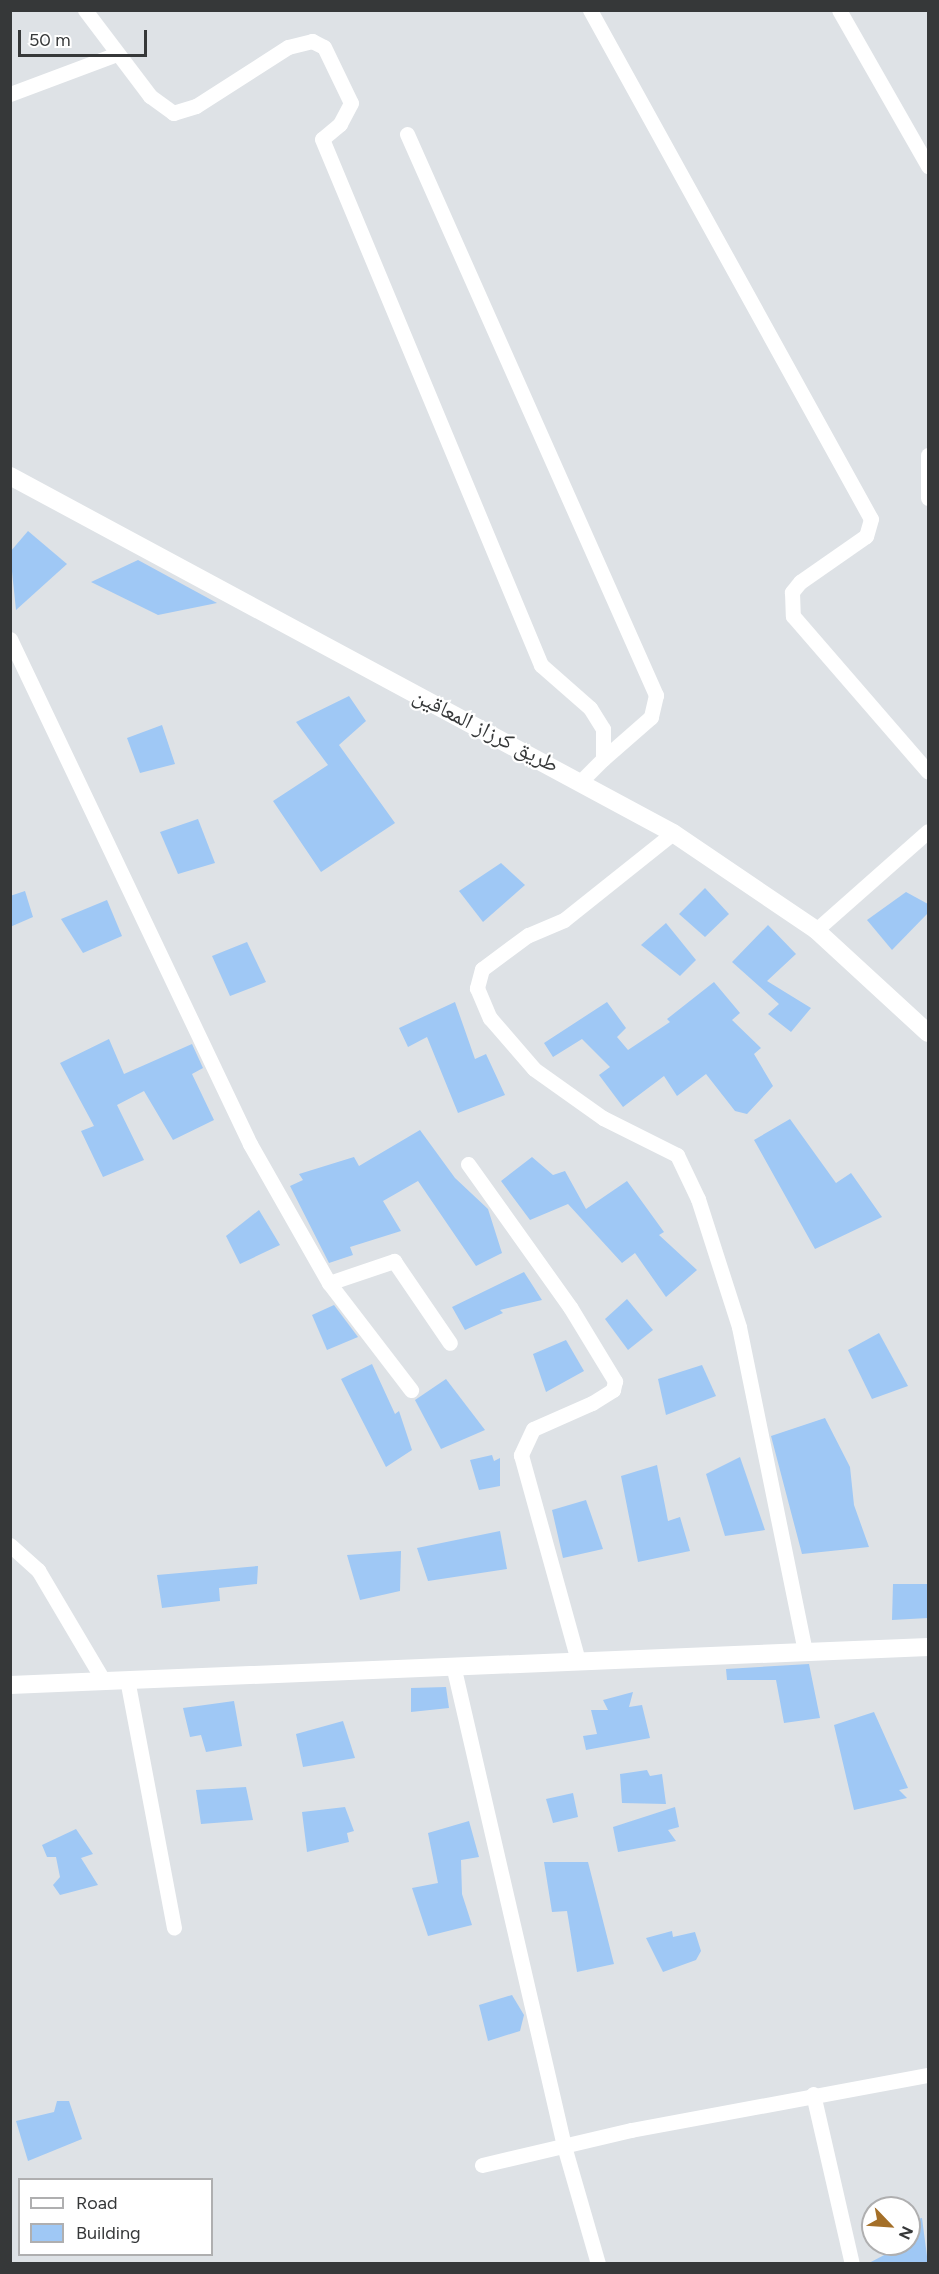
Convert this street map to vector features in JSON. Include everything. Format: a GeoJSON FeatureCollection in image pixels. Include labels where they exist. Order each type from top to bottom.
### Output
{"type":"FeatureCollection","features":[{"type":"Feature","properties":{"kind":"street"},"geometry":{"type":"LineString","coordinates":[[85,10],[150,96],[173,113],[196,106],[288,47],[312,41],[324,47],[351,103],[340,124],[322,139],[541,665],[598,717],[603,759]]}},
{"type":"Feature","properties":{"kind":"street"},"geometry":{"type":"LineString","coordinates":[[590,10],[871,519],[866,536],[800,582],[792,592],[793,616],[928,772]]}},
{"type":"Feature","properties":{"kind":"street"},"geometry":{"type":"LineString","coordinates":[[839,10],[928,166]]}},
{"type":"Feature","properties":{"kind":"street"},"geometry":{"type":"LineString","coordinates":[[10,94],[117,54]]}},
{"type":"Feature","properties":{"kind":"street"},"geometry":{"type":"LineString","coordinates":[[407,134],[656,695],[651,717],[582,780]]}},
{"type":"Feature","properties":{"kind":"street"},"geometry":{"type":"LineString","coordinates":[[928,455],[928,498]]}},
{"type":"Feature","properties":{"kind":"street","name":"طريق كرزاز المعاقين"},"geometry":{"type":"LineString","coordinates":[[14,481],[582,780],[673,833],[816,930],[928,1033]]}},
{"type":"Feature","properties":{"kind":"street"},"geometry":{"type":"LineString","coordinates":[[10,639],[250,1144],[329,1283],[411,1390]]}},
{"type":"Feature","properties":{"kind":"street"},"geometry":{"type":"LineString","coordinates":[[816,930],[928,831]]}},
{"type":"Feature","properties":{"kind":"street"},"geometry":{"type":"LineString","coordinates":[[673,833],[564,920],[528,935],[482,969],[477,988],[490,1018],[534,1069],[603,1118],[676,1155],[681,1164],[698,1199],[739,1327],[805,1650]]}},
{"type":"Feature","properties":{"kind":"street"},"geometry":{"type":"LineString","coordinates":[[468,1164],[570,1307],[615,1381],[613,1390],[592,1403],[533,1429],[521,1455],[578,1660]]}},
{"type":"Feature","properties":{"kind":"street"},"geometry":{"type":"LineString","coordinates":[[329,1283],[394,1261],[450,1343]]}},
{"type":"Feature","properties":{"kind":"street"},"geometry":{"type":"LineString","coordinates":[[10,1545],[38,1570],[103,1680]]}},
{"type":"Feature","properties":{"kind":"street"},"geometry":{"type":"LineString","coordinates":[[10,1685],[805,1650],[928,1647]]}},
{"type":"Feature","properties":{"kind":"street"},"geometry":{"type":"LineString","coordinates":[[453,1665],[564,2146],[598,2264]]}},
{"type":"Feature","properties":{"kind":"street"},"geometry":{"type":"LineString","coordinates":[[127,1679],[174,1928]]}},
{"type":"Feature","properties":{"kind":"street"},"geometry":{"type":"LineString","coordinates":[[482,2165],[813,2094],[928,2075]]}},
{"type":"Feature","properties":{"kind":"street"},"geometry":{"type":"LineString","coordinates":[[813,2094],[852,2264]]}},
{"type":"Feature","properties":{"kind":"building"},"geometry":{"type":"Polygon","coordinates":[[[28,531],[67,564],[16,610],[10,552],[28,531]]]}},
{"type":"Feature","properties":{"kind":"building"},"geometry":{"type":"Polygon","coordinates":[[[138,560],[217,603],[158,615],[91,582],[138,560]]]}},
{"type":"Feature","properties":{"kind":"building"},"geometry":{"type":"Polygon","coordinates":[[[349,696],[366,721],[339,745],[395,823],[321,872],[273,801],[328,765],[296,722],[349,696]]]}},
{"type":"Feature","properties":{"kind":"building"},"geometry":{"type":"Polygon","coordinates":[[[162,725],[175,764],[140,773],[127,738],[162,725]]]}},
{"type":"Feature","properties":{"kind":"building"},"geometry":{"type":"Polygon","coordinates":[[[198,819],[215,863],[178,874],[160,832],[198,819]]]}},
{"type":"Feature","properties":{"kind":"building"},"geometry":{"type":"Polygon","coordinates":[[[501,863],[525,885],[483,922],[459,891],[501,863]]]}},
{"type":"Feature","properties":{"kind":"building"},"geometry":{"type":"Polygon","coordinates":[[[705,888],[729,914],[705,937],[679,914],[705,888]]]}},
{"type":"Feature","properties":{"kind":"building"},"geometry":{"type":"Polygon","coordinates":[[[25,891],[33,917],[10,927],[10,896],[25,891]]]}},
{"type":"Feature","properties":{"kind":"building"},"geometry":{"type":"Polygon","coordinates":[[[906,892],[928,904],[928,913],[892,950],[867,920],[906,892]]]}},
{"type":"Feature","properties":{"kind":"building"},"geometry":{"type":"Polygon","coordinates":[[[107,900],[122,936],[83,953],[61,919],[107,900]]]}},
{"type":"Feature","properties":{"kind":"building"},"geometry":{"type":"Polygon","coordinates":[[[666,923],[696,960],[680,976],[641,945],[666,923]]]}},
{"type":"Feature","properties":{"kind":"building"},"geometry":{"type":"Polygon","coordinates":[[[768,925],[796,954],[767,981],[811,1008],[791,1032],[768,1014],[779,1004],[732,962],[768,925]]]}},
{"type":"Feature","properties":{"kind":"building"},"geometry":{"type":"Polygon","coordinates":[[[247,942],[266,982],[230,996],[212,956],[247,942]]]}},
{"type":"Feature","properties":{"kind":"building"},"geometry":{"type":"Polygon","coordinates":[[[714,982],[740,1013],[732,1020],[761,1048],[754,1054],[773,1086],[747,1114],[735,1111],[706,1074],[677,1096],[664,1076],[623,1107],[599,1075],[610,1067],[582,1039],[553,1057],[544,1043],[607,1002],[626,1028],[617,1037],[628,1050],[670,1022],[667,1019],[714,982]]]}},
{"type":"Feature","properties":{"kind":"building"},"geometry":{"type":"Polygon","coordinates":[[[455,1002],[475,1059],[486,1054],[505,1095],[458,1113],[427,1037],[408,1047],[399,1028],[455,1002]]]}},
{"type":"Feature","properties":{"kind":"building"},"geometry":{"type":"Polygon","coordinates":[[[109,1039],[124,1074],[192,1044],[203,1068],[192,1074],[214,1120],[173,1140],[144,1091],[117,1105],[144,1160],[103,1177],[81,1131],[94,1126],[60,1063],[109,1039]]]}},
{"type":"Feature","properties":{"kind":"building"},"geometry":{"type":"Polygon","coordinates":[[[790,1119],[836,1183],[851,1173],[882,1217],[815,1249],[754,1140],[790,1119]]]}},
{"type":"Feature","properties":{"kind":"building"},"geometry":{"type":"Polygon","coordinates":[[[420,1130],[455,1178],[488,1209],[502,1253],[476,1266],[418,1181],[383,1201],[401,1231],[350,1247],[353,1255],[329,1263],[290,1186],[303,1180],[299,1174],[354,1157],[359,1166],[420,1130]]]}},
{"type":"Feature","properties":{"kind":"building"},"geometry":{"type":"Polygon","coordinates":[[[532,1157],[553,1175],[565,1171],[586,1209],[627,1181],[664,1232],[659,1235],[697,1270],[666,1297],[635,1253],[622,1263],[568,1204],[530,1220],[501,1181],[532,1157]]]}},
{"type":"Feature","properties":{"kind":"building"},"geometry":{"type":"Polygon","coordinates":[[[259,1210],[280,1245],[240,1264],[226,1236],[259,1210]]]}},
{"type":"Feature","properties":{"kind":"building"},"geometry":{"type":"Polygon","coordinates":[[[524,1272],[542,1300],[500,1310],[503,1313],[465,1330],[452,1307],[524,1272]]]}},
{"type":"Feature","properties":{"kind":"building"},"geometry":{"type":"Polygon","coordinates":[[[627,1299],[653,1330],[628,1350],[605,1319],[627,1299]]]}},
{"type":"Feature","properties":{"kind":"building"},"geometry":{"type":"Polygon","coordinates":[[[334,1305],[358,1337],[327,1350],[312,1315],[334,1305]]]}},
{"type":"Feature","properties":{"kind":"building"},"geometry":{"type":"Polygon","coordinates":[[[879,1333],[908,1386],[872,1399],[848,1350],[879,1333]]]}},
{"type":"Feature","properties":{"kind":"building"},"geometry":{"type":"Polygon","coordinates":[[[566,1340],[584,1371],[546,1392],[533,1354],[566,1340]]]}},
{"type":"Feature","properties":{"kind":"building"},"geometry":{"type":"Polygon","coordinates":[[[372,1364],[395,1414],[399,1411],[412,1450],[386,1467],[341,1379],[372,1364]]]}},
{"type":"Feature","properties":{"kind":"building"},"geometry":{"type":"Polygon","coordinates":[[[702,1365],[716,1396],[666,1415],[658,1379],[702,1365]]]}},
{"type":"Feature","properties":{"kind":"building"},"geometry":{"type":"Polygon","coordinates":[[[446,1379],[485,1430],[441,1449],[415,1400],[446,1379]]]}},
{"type":"Feature","properties":{"kind":"building"},"geometry":{"type":"Polygon","coordinates":[[[825,1418],[850,1467],[854,1505],[869,1547],[802,1554],[771,1436],[825,1418]]]}},
{"type":"Feature","properties":{"kind":"building"},"geometry":{"type":"Polygon","coordinates":[[[492,1455],[494,1461],[500,1458],[500,1486],[479,1490],[470,1460],[492,1455]]]}},
{"type":"Feature","properties":{"kind":"building"},"geometry":{"type":"Polygon","coordinates":[[[740,1457],[765,1530],[725,1536],[706,1474],[740,1457]]]}},
{"type":"Feature","properties":{"kind":"building"},"geometry":{"type":"Polygon","coordinates":[[[657,1465],[668,1521],[680,1517],[690,1551],[638,1562],[621,1476],[657,1465]]]}},
{"type":"Feature","properties":{"kind":"building"},"geometry":{"type":"Polygon","coordinates":[[[586,1500],[603,1549],[563,1558],[552,1510],[586,1500]]]}},
{"type":"Feature","properties":{"kind":"building"},"geometry":{"type":"Polygon","coordinates":[[[500,1531],[507,1569],[428,1581],[417,1548],[500,1531]]]}},
{"type":"Feature","properties":{"kind":"building"},"geometry":{"type":"Polygon","coordinates":[[[401,1551],[400,1591],[360,1600],[347,1555],[401,1551]]]}},
{"type":"Feature","properties":{"kind":"building"},"geometry":{"type":"Polygon","coordinates":[[[258,1566],[257,1584],[219,1588],[220,1601],[162,1608],[157,1575],[258,1566]]]}},
{"type":"Feature","properties":{"kind":"building"},"geometry":{"type":"Polygon","coordinates":[[[893,1584],[928,1584],[928,1618],[892,1620],[893,1584]]]}},
{"type":"Feature","properties":{"kind":"building"},"geometry":{"type":"Polygon","coordinates":[[[809,1664],[820,1718],[784,1723],[776,1680],[727,1680],[726,1669],[809,1664]]]}},
{"type":"Feature","properties":{"kind":"building"},"geometry":{"type":"Polygon","coordinates":[[[446,1687],[449,1708],[411,1712],[411,1688],[446,1687]]]}},
{"type":"Feature","properties":{"kind":"building"},"geometry":{"type":"Polygon","coordinates":[[[633,1692],[629,1707],[642,1705],[650,1738],[586,1750],[583,1736],[597,1734],[591,1710],[608,1710],[603,1700],[633,1692]]]}},
{"type":"Feature","properties":{"kind":"building"},"geometry":{"type":"Polygon","coordinates":[[[234,1701],[242,1746],[206,1752],[201,1735],[190,1737],[183,1708],[234,1701]]]}},
{"type":"Feature","properties":{"kind":"building"},"geometry":{"type":"Polygon","coordinates":[[[874,1712],[908,1788],[899,1790],[907,1798],[854,1810],[834,1725],[874,1712]]]}},
{"type":"Feature","properties":{"kind":"building"},"geometry":{"type":"Polygon","coordinates":[[[343,1721],[355,1758],[303,1767],[296,1734],[343,1721]]]}},
{"type":"Feature","properties":{"kind":"building"},"geometry":{"type":"Polygon","coordinates":[[[647,1770],[650,1776],[662,1774],[666,1804],[622,1803],[620,1774],[647,1770]]]}},
{"type":"Feature","properties":{"kind":"building"},"geometry":{"type":"Polygon","coordinates":[[[246,1787],[253,1820],[201,1824],[196,1790],[246,1787]]]}},
{"type":"Feature","properties":{"kind":"building"},"geometry":{"type":"Polygon","coordinates":[[[573,1793],[578,1817],[553,1823],[546,1799],[573,1793]]]}},
{"type":"Feature","properties":{"kind":"building"},"geometry":{"type":"Polygon","coordinates":[[[345,1807],[354,1831],[347,1833],[349,1842],[307,1852],[302,1812],[345,1807]]]}},
{"type":"Feature","properties":{"kind":"building"},"geometry":{"type":"Polygon","coordinates":[[[675,1807],[679,1827],[668,1830],[676,1841],[618,1852],[613,1827],[675,1807]]]}},
{"type":"Feature","properties":{"kind":"building"},"geometry":{"type":"Polygon","coordinates":[[[469,1821],[479,1857],[461,1860],[462,1894],[472,1925],[428,1936],[412,1888],[438,1883],[428,1833],[469,1821]]]}},
{"type":"Feature","properties":{"kind":"building"},"geometry":{"type":"Polygon","coordinates":[[[76,1829],[93,1854],[81,1858],[98,1885],[60,1895],[53,1885],[60,1877],[56,1857],[47,1857],[42,1845],[76,1829]]]}},
{"type":"Feature","properties":{"kind":"building"},"geometry":{"type":"Polygon","coordinates":[[[544,1862],[588,1862],[614,1964],[577,1972],[567,1911],[552,1912],[544,1862]]]}},
{"type":"Feature","properties":{"kind":"building"},"geometry":{"type":"Polygon","coordinates":[[[672,1931],[673,1937],[695,1932],[701,1951],[696,1960],[663,1972],[646,1938],[672,1931]]]}},
{"type":"Feature","properties":{"kind":"building"},"geometry":{"type":"Polygon","coordinates":[[[512,1995],[524,2015],[520,2031],[488,2041],[479,2005],[512,1995]]]}},
{"type":"Feature","properties":{"kind":"building"},"geometry":{"type":"Polygon","coordinates":[[[57,2101],[69,2101],[82,2139],[28,2161],[16,2121],[54,2112],[57,2101]]]}},
{"type":"Feature","properties":{"kind":"building"},"geometry":{"type":"Polygon","coordinates":[[[921,2218],[928,2264],[867,2264],[882,2256],[921,2256],[921,2218]]]}}]}
